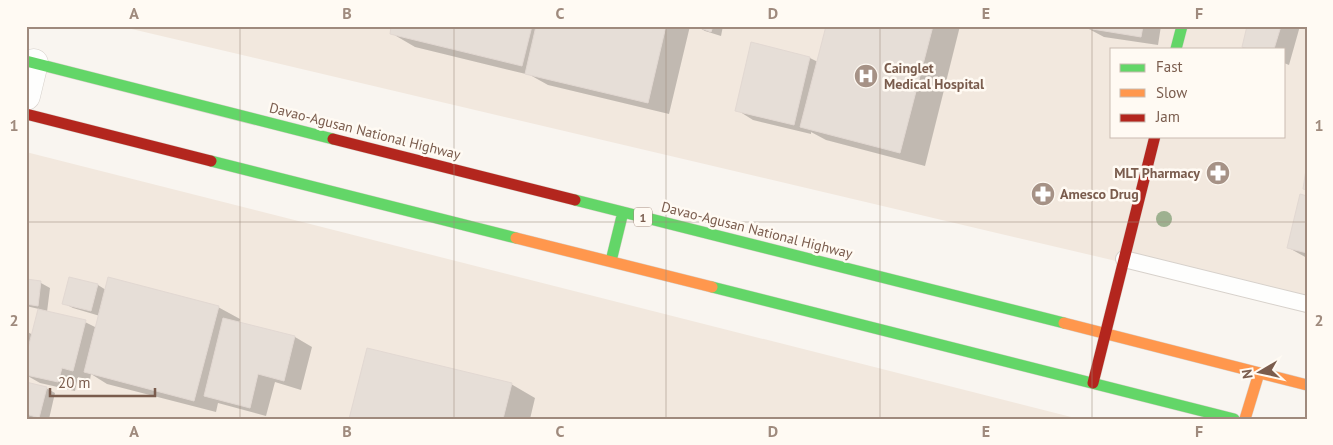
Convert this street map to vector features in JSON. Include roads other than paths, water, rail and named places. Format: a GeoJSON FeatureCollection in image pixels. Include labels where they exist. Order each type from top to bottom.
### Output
{"type":"FeatureCollection","features":[{"type":"Feature","properties":{"kind":"main road"},"geometry":{"type":"LineString","coordinates":[[1176,48],[1182,26]]}},
{"type":"Feature","properties":{"kind":"main road","name":"Davao-Agusan National Highway"},"geometry":{"type":"LineString","coordinates":[[30,62],[1307,384]]}},
{"type":"Feature","properties":{"kind":"main road"},"geometry":{"type":"LineString","coordinates":[[26,114],[1234,419]]}},
{"type":"Feature","properties":{"kind":"main road"},"geometry":{"type":"LineString","coordinates":[[1093,383],[1154,138]]}},
{"type":"Feature","properties":{"kind":"main road"},"geometry":{"type":"LineString","coordinates":[[611,261],[623,212]]}},
{"type":"Feature","properties":{"kind":"main road"},"geometry":{"type":"LineString","coordinates":[[1245,419],[1259,373]]}},
{"type":"Feature","properties":{"kind":"street"},"geometry":{"type":"LineString","coordinates":[[26,96],[30,62]]}},
{"type":"Feature","properties":{"kind":"lane"},"geometry":{"type":"LineString","coordinates":[[1124,259],[1307,304]]}},
{"type":"Feature","properties":{"kind":"place","name":"Cainglet Medical Hospital"},"geometry":{"type":"Point","coordinates":[866,76]}},
{"type":"Feature","properties":{"kind":"place","name":"MLT Pharmacy"},"geometry":{"type":"Point","coordinates":[1218,173]}},
{"type":"Feature","properties":{"kind":"place","name":"Amesco Drug"},"geometry":{"type":"Point","coordinates":[1043,194]}}]}
